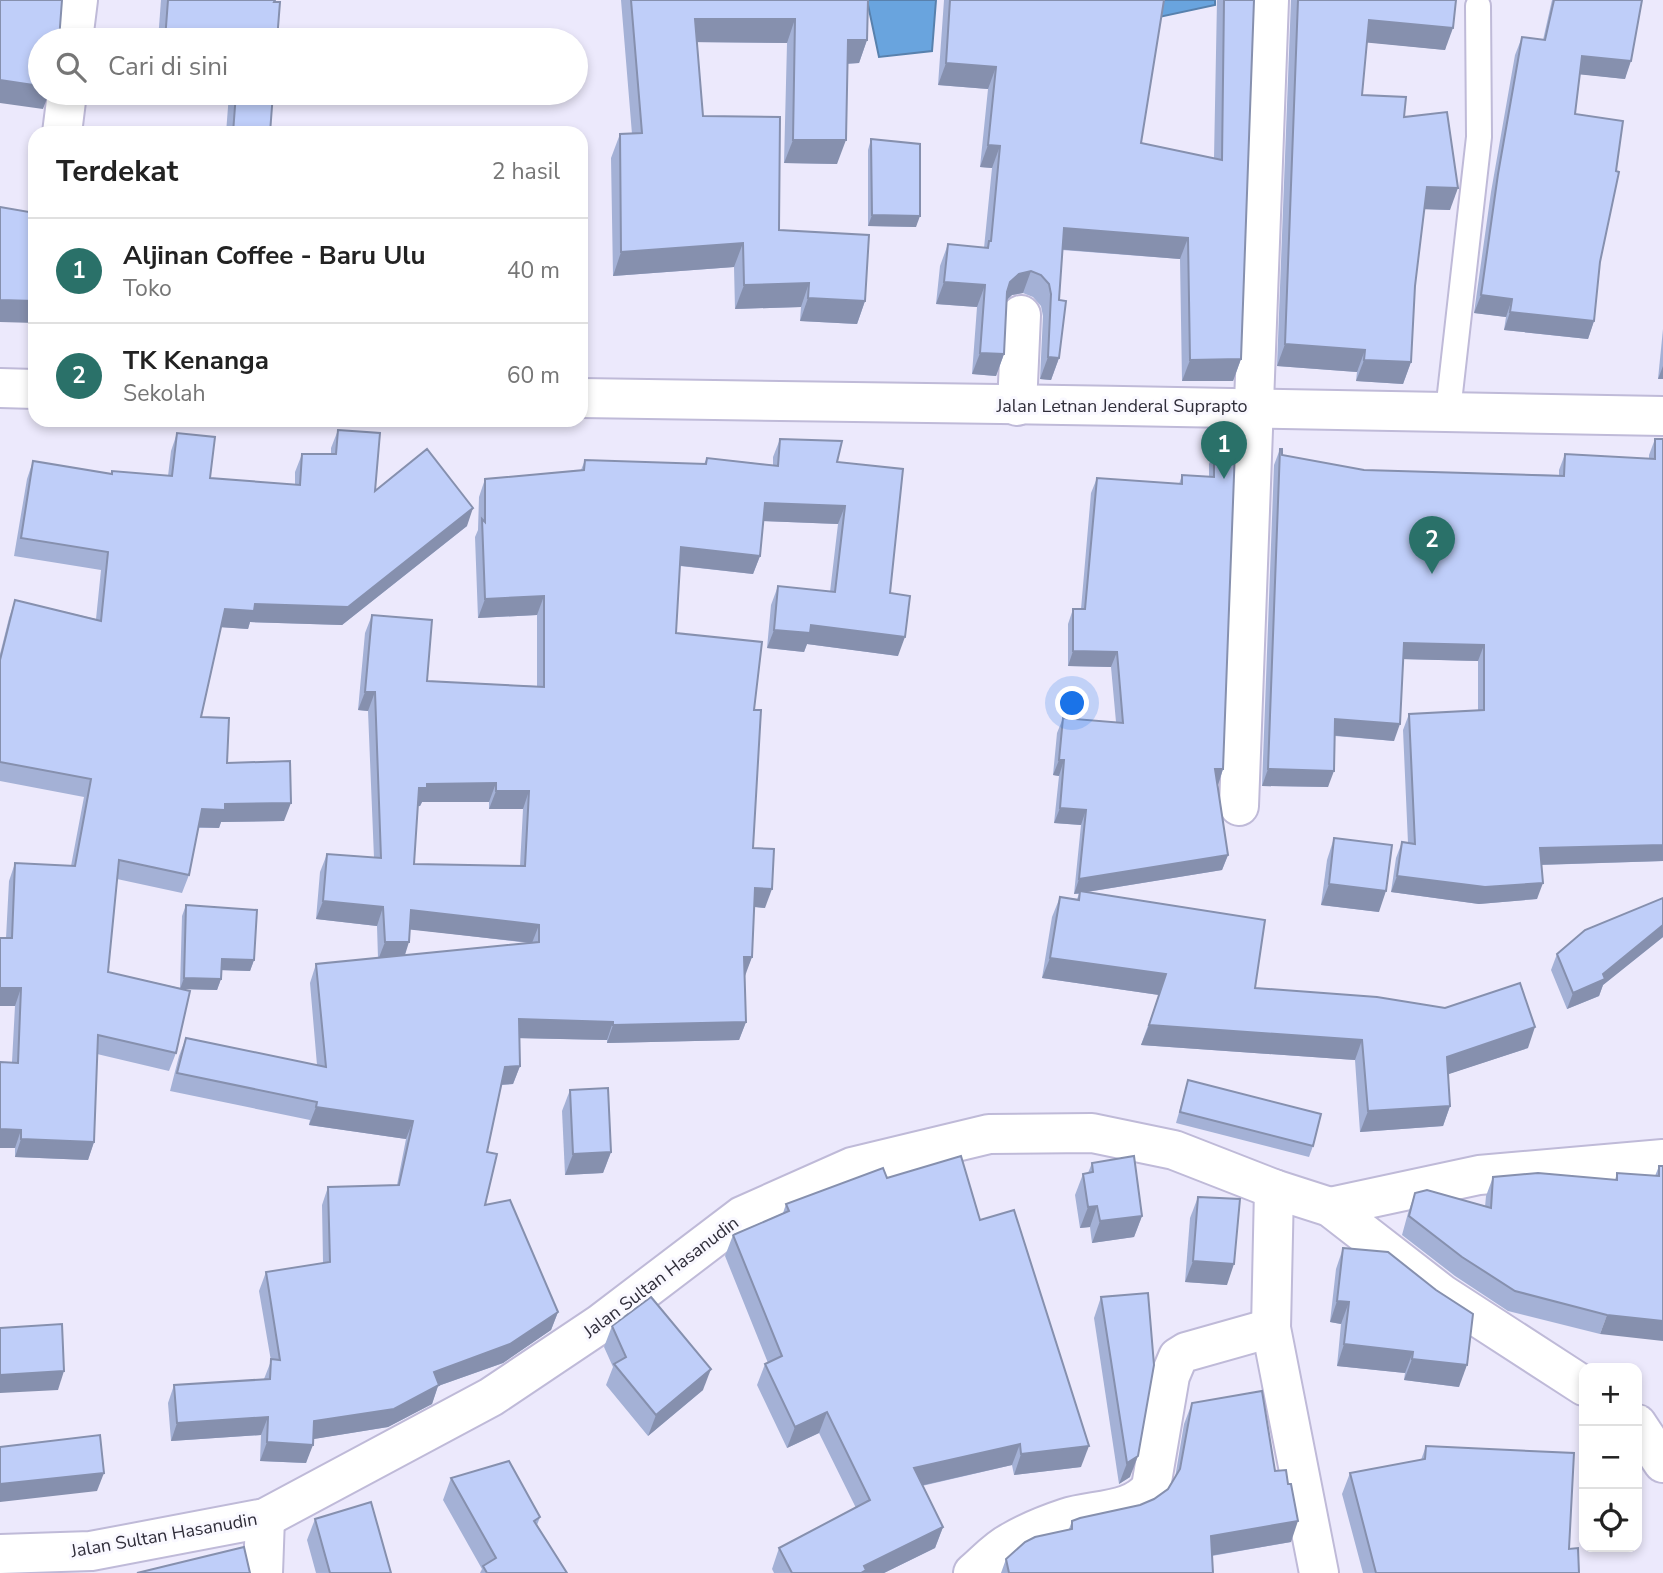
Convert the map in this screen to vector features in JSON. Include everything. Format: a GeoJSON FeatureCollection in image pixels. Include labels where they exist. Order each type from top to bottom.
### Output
{"type":"FeatureCollection","features":[{"type":"Feature","properties":{"kind":"street"},"geometry":{"type":"LineString","coordinates":[[74,28],[78,0]]}},
{"type":"Feature","properties":{"kind":"street"},"geometry":{"type":"LineString","coordinates":[[1239,806],[1269,0]]}},
{"type":"Feature","properties":{"kind":"street"},"geometry":{"type":"LineString","coordinates":[[63,126],[65,105]]}},
{"type":"Feature","properties":{"kind":"street"},"geometry":{"type":"LineString","coordinates":[[1017,406],[1021,316]]}},
{"type":"Feature","properties":{"kind":"street"},"geometry":{"type":"LineString","coordinates":[[0,388],[28,389]]}},
{"type":"Feature","properties":{"kind":"street","name":"Jalan Letnan Jenderal Suprapto"},"geometry":{"type":"LineString","coordinates":[[588,397],[1663,416]]}},
{"type":"Feature","properties":{"kind":"street","name":"Jalan Sultan Hasanudin"},"geometry":{"type":"LineString","coordinates":[[0,1554],[91,1551],[265,1518],[491,1397],[600,1324],[742,1216],[852,1167],[989,1134],[1092,1133],[1174,1150],[1274,1189],[1330,1207],[1442,1294],[1579,1383]]}},
{"type":"Feature","properties":{"kind":"street"},"geometry":{"type":"LineString","coordinates":[[1330,1207],[1479,1175],[1663,1159]]}},
{"type":"Feature","properties":{"kind":"street"},"geometry":{"type":"LineString","coordinates":[[1274,1189],[1271,1328],[1319,1573]]}},
{"type":"Feature","properties":{"kind":"street"},"geometry":{"type":"LineString","coordinates":[[973,1573],[1008,1543],[1041,1528],[1067,1518],[1143,1499],[1151,1488],[1170,1376],[1178,1357],[1186,1352],[1271,1328]]}},
{"type":"Feature","properties":{"kind":"street"},"geometry":{"type":"LineString","coordinates":[[1638,1426],[1663,1463]]}},
{"type":"Feature","properties":{"kind":"street"},"geometry":{"type":"LineString","coordinates":[[262,1573],[265,1518]]}},
{"type":"Feature","properties":{"kind":"lane"},"geometry":{"type":"LineString","coordinates":[[1448,411],[1479,137],[1478,6]]}},
{"type":"Feature","properties":{"kind":"water"},"geometry":{"type":"Polygon","coordinates":[[[867,0],[936,0],[932,51],[879,57],[867,0]]]}},
{"type":"Feature","properties":{"kind":"water"},"geometry":{"type":"Polygon","coordinates":[[[1110,0],[1215,0],[1215,5],[1136,22],[1110,0]]]}},
{"type":"Feature","properties":{"kind":"building"},"geometry":{"type":"Polygon","coordinates":[[[0,0],[62,0],[60,28],[28,28],[28,84],[0,80],[0,0]]]}},
{"type":"Feature","properties":{"kind":"building"},"geometry":{"type":"Polygon","coordinates":[[[168,0],[280,2],[278,28],[166,28],[168,0]]]}},
{"type":"Feature","properties":{"kind":"building"},"geometry":{"type":"Polygon","coordinates":[[[631,0],[868,0],[867,40],[848,40],[846,140],[793,140],[795,19],[695,19],[703,116],[780,117],[779,230],[869,235],[865,301],[808,298],[809,283],[744,285],[743,243],[621,252],[620,134],[642,133],[631,0]]]}},
{"type":"Feature","properties":{"kind":"building"},"geometry":{"type":"Polygon","coordinates":[[[950,0],[1164,0],[1141,143],[1222,160],[1224,0],[1254,0],[1241,359],[1190,360],[1188,238],[1064,228],[1059,300],[1066,301],[1059,358],[1048,357],[1051,294],[1049,284],[1041,275],[1031,271],[1019,274],[1010,282],[1007,292],[1004,354],[980,353],[985,285],[944,282],[948,244],[988,248],[991,241],[1000,146],[988,145],[996,67],[946,63],[950,0]]]}},
{"type":"Feature","properties":{"kind":"building"},"geometry":{"type":"Polygon","coordinates":[[[1298,0],[1456,0],[1453,28],[1369,20],[1362,95],[1406,97],[1404,117],[1447,112],[1458,188],[1427,187],[1415,286],[1411,362],[1364,360],[1365,350],[1285,344],[1298,0]]]}},
{"type":"Feature","properties":{"kind":"building"},"geometry":{"type":"Polygon","coordinates":[[[1554,0],[1642,0],[1631,61],[1582,56],[1575,114],[1623,121],[1616,171],[1619,172],[1600,262],[1594,321],[1510,312],[1512,299],[1481,295],[1498,174],[1522,37],[1545,40],[1554,0]]]}},
{"type":"Feature","properties":{"kind":"building"},"geometry":{"type":"Polygon","coordinates":[[[235,105],[272,105],[271,126],[234,126],[235,105]]]}},
{"type":"Feature","properties":{"kind":"building"},"geometry":{"type":"Polygon","coordinates":[[[871,139],[920,144],[920,216],[872,215],[871,139]]]}},
{"type":"Feature","properties":{"kind":"building"},"geometry":{"type":"Polygon","coordinates":[[[0,207],[28,212],[28,301],[0,300],[0,207]]]}},
{"type":"Feature","properties":{"kind":"building"},"geometry":{"type":"Polygon","coordinates":[[[338,430],[380,433],[375,491],[427,449],[473,508],[348,607],[255,604],[254,611],[225,609],[201,717],[229,718],[227,763],[290,761],[291,803],[225,804],[225,810],[202,809],[189,875],[119,860],[108,972],[190,991],[176,1053],[98,1035],[94,1142],[21,1139],[21,1130],[0,1129],[0,1062],[18,1063],[21,988],[0,988],[0,938],[12,938],[15,863],[75,866],[91,779],[0,762],[0,660],[15,600],[101,621],[108,552],[21,538],[33,461],[112,474],[112,471],[172,476],[177,433],[215,437],[210,478],[300,485],[302,454],[336,454],[338,430]]]}},
{"type":"Feature","properties":{"kind":"building"},"geometry":{"type":"Polygon","coordinates":[[[780,439],[842,441],[837,462],[903,469],[890,593],[910,596],[905,637],[811,625],[810,633],[774,630],[778,586],[835,592],[845,506],[765,503],[760,556],[681,547],[676,633],[762,642],[754,710],[761,710],[753,848],[774,849],[772,889],[755,888],[752,957],[744,957],[746,1022],[613,1025],[613,1022],[519,1019],[520,1066],[505,1067],[487,1152],[497,1154],[485,1205],[510,1200],[558,1312],[510,1344],[434,1372],[439,1385],[394,1409],[314,1421],[313,1445],[267,1442],[268,1417],[177,1423],[174,1385],[270,1379],[271,1359],[280,1360],[266,1272],[330,1262],[328,1187],[399,1185],[413,1121],[316,1107],[317,1102],[177,1073],[186,1038],[326,1067],[316,964],[539,942],[539,925],[411,910],[409,942],[385,942],[383,907],[323,901],[327,854],[381,858],[375,692],[365,692],[372,615],[432,620],[427,681],[544,687],[544,596],[485,599],[482,519],[485,522],[485,479],[584,470],[585,460],[706,464],[707,458],[778,466],[780,439]],[[496,783],[427,784],[427,788],[419,788],[414,864],[525,866],[529,791],[496,791],[496,783]]]}},
{"type":"Feature","properties":{"kind":"building"},"geometry":{"type":"Polygon","coordinates":[[[1655,439],[1663,439],[1663,845],[1540,848],[1543,883],[1485,887],[1397,876],[1402,842],[1415,844],[1409,714],[1484,710],[1484,645],[1404,643],[1400,724],[1335,719],[1334,771],[1268,769],[1280,449],[1282,455],[1364,470],[1564,476],[1565,454],[1655,459],[1655,439]]]}},
{"type":"Feature","properties":{"kind":"building"},"geometry":{"type":"Polygon","coordinates":[[[1214,449],[1235,449],[1223,769],[1215,769],[1228,855],[1079,879],[1086,810],[1060,808],[1064,760],[1059,760],[1063,718],[1123,723],[1117,652],[1073,651],[1073,609],[1085,609],[1097,478],[1182,484],[1182,475],[1214,477],[1214,449]]]}},
{"type":"Feature","properties":{"kind":"building"},"geometry":{"type":"Polygon","coordinates":[[[1334,838],[1392,845],[1386,891],[1329,884],[1334,838]]]}},
{"type":"Feature","properties":{"kind":"building"},"geometry":{"type":"Polygon","coordinates":[[[1080,891],[1265,920],[1255,988],[1377,997],[1445,1008],[1520,983],[1535,1027],[1447,1057],[1450,1106],[1368,1111],[1362,1040],[1149,1025],[1166,974],[1050,958],[1060,897],[1079,900],[1080,891]]]}},
{"type":"Feature","properties":{"kind":"building"},"geometry":{"type":"Polygon","coordinates":[[[1663,898],[1663,925],[1603,974],[1605,979],[1573,993],[1557,954],[1585,930],[1663,898]]]}},
{"type":"Feature","properties":{"kind":"building"},"geometry":{"type":"Polygon","coordinates":[[[186,905],[257,910],[254,960],[222,959],[221,979],[184,978],[186,905]]]}},
{"type":"Feature","properties":{"kind":"building"},"geometry":{"type":"Polygon","coordinates":[[[1188,1080],[1321,1114],[1313,1146],[1180,1112],[1188,1080]]]}},
{"type":"Feature","properties":{"kind":"building"},"geometry":{"type":"Polygon","coordinates":[[[608,1088],[611,1152],[573,1154],[570,1090],[608,1088]]]}},
{"type":"Feature","properties":{"kind":"building"},"geometry":{"type":"Polygon","coordinates":[[[961,1156],[980,1220],[1014,1210],[1089,1446],[1021,1454],[1020,1444],[914,1468],[943,1527],[864,1566],[866,1570],[861,1573],[792,1573],[779,1548],[870,1500],[827,1412],[795,1427],[765,1364],[782,1356],[733,1235],[789,1211],[786,1204],[883,1168],[887,1178],[961,1156]]]}},
{"type":"Feature","properties":{"kind":"building"},"geometry":{"type":"Polygon","coordinates":[[[1134,1156],[1142,1216],[1100,1221],[1097,1206],[1088,1207],[1083,1174],[1093,1172],[1092,1163],[1134,1156]]]}},
{"type":"Feature","properties":{"kind":"building"},"geometry":{"type":"Polygon","coordinates":[[[1659,1166],[1663,1166],[1663,1321],[1607,1315],[1515,1291],[1462,1257],[1409,1216],[1415,1193],[1427,1190],[1491,1208],[1493,1177],[1538,1173],[1617,1180],[1617,1173],[1659,1176],[1659,1166]]]}},
{"type":"Feature","properties":{"kind":"building"},"geometry":{"type":"Polygon","coordinates":[[[1198,1197],[1240,1199],[1234,1264],[1193,1261],[1198,1197]]]}},
{"type":"Feature","properties":{"kind":"building"},"geometry":{"type":"Polygon","coordinates":[[[1343,1248],[1388,1252],[1436,1290],[1473,1314],[1467,1365],[1412,1359],[1413,1352],[1344,1344],[1349,1302],[1337,1301],[1343,1248]]]}},
{"type":"Feature","properties":{"kind":"building"},"geometry":{"type":"Polygon","coordinates":[[[1148,1293],[1154,1365],[1138,1456],[1127,1463],[1101,1297],[1148,1293]]]}},
{"type":"Feature","properties":{"kind":"building"},"geometry":{"type":"Polygon","coordinates":[[[651,1297],[711,1369],[656,1415],[614,1364],[626,1357],[612,1326],[651,1297]]]}},
{"type":"Feature","properties":{"kind":"building"},"geometry":{"type":"Polygon","coordinates":[[[62,1324],[64,1371],[0,1375],[0,1328],[62,1324]]]}},
{"type":"Feature","properties":{"kind":"building"},"geometry":{"type":"Polygon","coordinates":[[[1262,1391],[1275,1471],[1286,1470],[1298,1521],[1211,1536],[1213,1573],[1009,1573],[1006,1559],[1025,1542],[1035,1537],[1072,1529],[1072,1521],[1080,1518],[1140,1505],[1168,1489],[1180,1469],[1192,1403],[1262,1391]]]}},
{"type":"Feature","properties":{"kind":"building"},"geometry":{"type":"Polygon","coordinates":[[[100,1435],[104,1473],[0,1484],[0,1447],[100,1435]]]}},
{"type":"Feature","properties":{"kind":"building"},"geometry":{"type":"Polygon","coordinates":[[[1426,1446],[1574,1453],[1569,1549],[1578,1548],[1579,1573],[1376,1573],[1350,1473],[1425,1459],[1426,1446]]]}},
{"type":"Feature","properties":{"kind":"building"},"geometry":{"type":"Polygon","coordinates":[[[509,1461],[540,1517],[534,1521],[567,1573],[487,1573],[483,1566],[496,1558],[451,1478],[509,1461]]]}},
{"type":"Feature","properties":{"kind":"building"},"geometry":{"type":"Polygon","coordinates":[[[371,1502],[391,1573],[330,1573],[315,1519],[371,1502]]]}},
{"type":"Feature","properties":{"kind":"building"},"geometry":{"type":"Polygon","coordinates":[[[244,1547],[250,1573],[137,1573],[244,1547]]]}},
{"type":"Feature","properties":{"kind":"place","name":"Aljinan Coffee - Baru Ulu"},"geometry":{"type":"Point","coordinates":[1224,479]}},
{"type":"Feature","properties":{"kind":"place","name":"TK Kenanga"},"geometry":{"type":"Point","coordinates":[1432,574]}}]}
